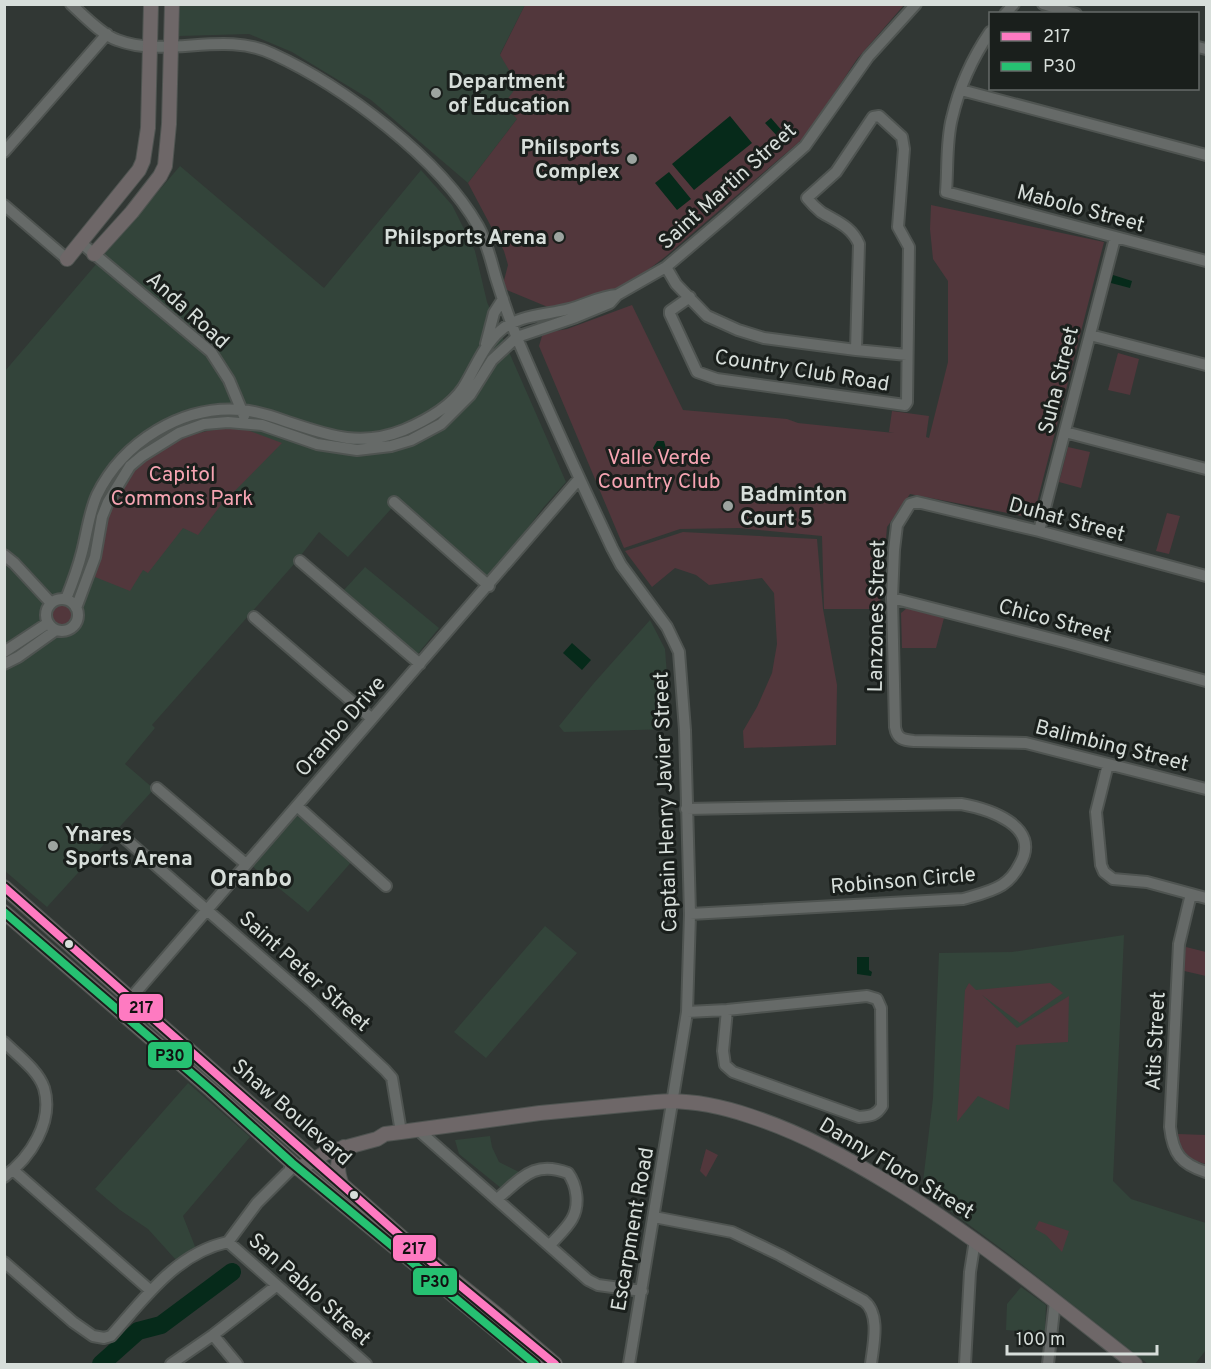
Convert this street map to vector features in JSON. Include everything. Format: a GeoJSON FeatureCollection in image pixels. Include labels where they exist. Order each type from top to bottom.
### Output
{"type":"FeatureCollection","features":[{"type":"Feature","properties":{"kind":"main road"},"geometry":{"type":"LineString","coordinates":[[67,259],[143,161],[148,128],[151,4]]}},
{"type":"Feature","properties":{"kind":"main road"},"geometry":{"type":"LineString","coordinates":[[94,254],[132,212],[160,176],[165,164],[169,129],[172,4]]}},
{"type":"Feature","properties":{"kind":"main road"},"geometry":{"type":"LineString","coordinates":[[148,128],[169,129]]}},
{"type":"Feature","properties":{"kind":"main road","name":"Shaw Boulevard"},"geometry":{"type":"LineString","coordinates":[[4,887],[406,1241],[555,1365]]}},
{"type":"Feature","properties":{"kind":"main road","name":"Shaw Boulevard"},"geometry":{"type":"LineString","coordinates":[[4,912],[211,1090],[294,1168],[498,1332],[534,1365]]}},
{"type":"Feature","properties":{"kind":"main road","name":"Danny Floro Street"},"geometry":{"type":"LineString","coordinates":[[294,1168],[317,1146],[376,1132],[385,1134],[540,1113],[674,1100],[705,1104],[736,1112],[810,1139],[890,1185],[975,1240],[1135,1365]]}},
{"type":"Feature","properties":{"kind":"main road","name":"Danny Floro Street"},"geometry":{"type":"LineString","coordinates":[[309,1156],[377,1139],[385,1134]]}},
{"type":"Feature","properties":{"kind":"main road"},"geometry":{"type":"LineString","coordinates":[[342,1185],[338,1176],[337,1164],[344,1147]]}},
{"type":"Feature","properties":{"kind":"street","name":"Captain Henry Javier Street"},"geometry":{"type":"LineString","coordinates":[[71,4],[115,40],[136,46],[234,43],[257,48],[285,60],[355,102],[413,150],[465,205],[480,229],[511,323],[579,479],[621,565],[667,627],[679,652],[684,703],[690,914],[687,1015],[674,1100]]}},
{"type":"Feature","properties":{"kind":"street","name":"Saint Martin Street"},"geometry":{"type":"LineString","coordinates":[[517,337],[610,303],[616,295],[666,267],[805,146],[868,57],[916,4]]}},
{"type":"Feature","properties":{"kind":"street"},"geometry":{"type":"LineString","coordinates":[[1043,4],[1069,12]]}},
{"type":"Feature","properties":{"kind":"street"},"geometry":{"type":"LineString","coordinates":[[4,152],[107,34]]}},
{"type":"Feature","properties":{"kind":"street"},"geometry":{"type":"LineString","coordinates":[[989,34],[961,90],[1206,155]]}},
{"type":"Feature","properties":{"kind":"street","name":"Mabolo Street"},"geometry":{"type":"LineString","coordinates":[[961,90],[952,119],[946,192],[1206,261]]}},
{"type":"Feature","properties":{"kind":"street"},"geometry":{"type":"LineString","coordinates":[[666,267],[676,284],[706,316],[738,330],[764,338],[856,350],[907,355],[909,247],[898,227],[903,138],[879,116],[876,116],[836,172],[807,198],[820,211],[848,227],[859,244],[856,350]]}},
{"type":"Feature","properties":{"kind":"street"},"geometry":{"type":"LineString","coordinates":[[4,205],[67,259]]}},
{"type":"Feature","properties":{"kind":"street","name":"Suha Street"},"geometry":{"type":"LineString","coordinates":[[1039,531],[1115,238]]}},
{"type":"Feature","properties":{"kind":"street","name":"Anda Road"},"geometry":{"type":"LineString","coordinates":[[80,242],[211,352],[229,380],[247,423]]}},
{"type":"Feature","properties":{"kind":"street","name":"Saint Martin Street"},"geometry":{"type":"LineString","coordinates":[[511,323],[580,306],[608,295],[616,295]]}},
{"type":"Feature","properties":{"kind":"street","name":"Country Club Road"},"geometry":{"type":"LineString","coordinates":[[690,297],[670,311],[671,317],[697,372],[717,378],[905,405],[908,402],[907,355]]}},
{"type":"Feature","properties":{"kind":"street"},"geometry":{"type":"LineString","coordinates":[[484,350],[494,313],[503,298]]}},
{"type":"Feature","properties":{"kind":"street"},"geometry":{"type":"LineString","coordinates":[[66,599],[82,554],[90,513],[105,481],[121,458],[166,425],[203,411],[242,410],[255,412],[324,435],[350,439],[374,438],[404,430],[438,412],[462,390],[484,350],[500,330],[511,323]]}},
{"type":"Feature","properties":{"kind":"street"},"geometry":{"type":"LineString","coordinates":[[1090,335],[1206,365]]}},
{"type":"Feature","properties":{"kind":"street"},"geometry":{"type":"LineString","coordinates":[[4,652],[52,627],[65,631],[73,626],[78,618],[76,608],[95,557],[105,510],[130,466],[151,450],[179,433],[204,424],[247,423],[280,429],[317,444],[344,449],[371,450],[411,440],[441,424],[470,395],[492,360],[517,337]]}},
{"type":"Feature","properties":{"kind":"street"},"geometry":{"type":"LineString","coordinates":[[1065,432],[1206,469]]}},
{"type":"Feature","properties":{"kind":"street","name":"Oranbo Drive"},"geometry":{"type":"LineString","coordinates":[[130,999],[371,718],[489,586],[579,479]]}},
{"type":"Feature","properties":{"kind":"street"},"geometry":{"type":"LineString","coordinates":[[394,502],[489,586]]}},
{"type":"Feature","properties":{"kind":"street","name":"Duhat Street"},"geometry":{"type":"LineString","coordinates":[[917,502],[1039,531],[1206,576]]}},
{"type":"Feature","properties":{"kind":"street","name":"Lanzones Street"},"geometry":{"type":"LineString","coordinates":[[901,739],[896,735],[895,727],[892,598],[894,550],[897,525],[910,504],[917,502]]}},
{"type":"Feature","properties":{"kind":"street"},"geometry":{"type":"LineString","coordinates":[[4,555],[14,562],[51,603]]}},
{"type":"Feature","properties":{"kind":"street"},"geometry":{"type":"LineString","coordinates":[[300,561],[420,664]]}},
{"type":"Feature","properties":{"kind":"street","name":"Chico Street"},"geometry":{"type":"LineString","coordinates":[[892,598],[1206,681]]}},
{"type":"Feature","properties":{"kind":"street"},"geometry":{"type":"LineString","coordinates":[[52,627],[45,612],[51,603],[58,599],[66,599],[76,608]]}},
{"type":"Feature","properties":{"kind":"street"},"geometry":{"type":"LineString","coordinates":[[254,617],[371,718]]}},
{"type":"Feature","properties":{"kind":"street"},"geometry":{"type":"LineString","coordinates":[[4,664],[18,657],[52,627]]}},
{"type":"Feature","properties":{"kind":"street","name":"Balimbing Street"},"geometry":{"type":"LineString","coordinates":[[901,739],[1026,743],[1206,789]]}},
{"type":"Feature","properties":{"kind":"street"},"geometry":{"type":"LineString","coordinates":[[1108,764],[1096,812],[1101,865],[1104,872],[1113,879],[1147,882],[1206,898]]}},
{"type":"Feature","properties":{"kind":"street"},"geometry":{"type":"LineString","coordinates":[[157,788],[246,864]]}},
{"type":"Feature","properties":{"kind":"street","name":"Robinson Circle"},"geometry":{"type":"LineString","coordinates":[[686,809],[961,804],[984,808],[1004,819],[1019,830],[1026,843],[1024,858],[1015,873],[1004,884],[986,893],[963,899],[690,914]]}},
{"type":"Feature","properties":{"kind":"street"},"geometry":{"type":"LineString","coordinates":[[297,806],[386,886]]}},
{"type":"Feature","properties":{"kind":"street","name":"Saint Peter Street"},"geometry":{"type":"LineString","coordinates":[[122,835],[311,1001],[385,1070],[392,1078],[401,1132]]}},
{"type":"Feature","properties":{"kind":"street","name":"Atis Street"},"geometry":{"type":"LineString","coordinates":[[1191,894],[1179,944],[1170,1127],[1172,1142],[1180,1159],[1189,1167],[1206,1172]]}},
{"type":"Feature","properties":{"kind":"street"},"geometry":{"type":"LineString","coordinates":[[687,1015],[715,1011],[867,996],[877,999],[881,1008],[882,1106],[873,1116],[859,1117],[733,1072],[725,1065],[723,1051],[728,1010]]}},
{"type":"Feature","properties":{"kind":"street"},"geometry":{"type":"LineString","coordinates":[[4,1042],[39,1079],[44,1088],[45,1105],[43,1125],[36,1143],[9,1174],[151,1291]]}},
{"type":"Feature","properties":{"kind":"street","name":"Escarpment Road"},"geometry":{"type":"LineString","coordinates":[[629,1365],[674,1100]]}},
{"type":"Feature","properties":{"kind":"street"},"geometry":{"type":"LineString","coordinates":[[418,1130],[588,1281],[598,1285],[642,1291]]}},
{"type":"Feature","properties":{"kind":"street"},"geometry":{"type":"LineString","coordinates":[[497,1199],[533,1170],[544,1167],[568,1173],[575,1183],[577,1195],[573,1218],[550,1245]]}},
{"type":"Feature","properties":{"kind":"street"},"geometry":{"type":"LineString","coordinates":[[4,1262],[73,1322],[93,1336],[104,1338],[111,1336],[178,1264],[212,1245],[228,1242],[257,1203],[294,1168]]}},
{"type":"Feature","properties":{"kind":"street"},"geometry":{"type":"LineString","coordinates":[[654,1217],[732,1232],[780,1255],[864,1301],[873,1311],[871,1365]]}},
{"type":"Feature","properties":{"kind":"street"},"geometry":{"type":"LineString","coordinates":[[965,1365],[970,1272],[975,1240]]}},
{"type":"Feature","properties":{"kind":"street","name":"San Pablo Street"},"geometry":{"type":"LineString","coordinates":[[228,1242],[366,1365]]}},
{"type":"Feature","properties":{"kind":"street"},"geometry":{"type":"LineString","coordinates":[[171,1365],[276,1286]]}},
{"type":"Feature","properties":{"kind":"street"},"geometry":{"type":"LineString","coordinates":[[1048,1365],[1055,1301]]}},
{"type":"Feature","properties":{"kind":"street"},"geometry":{"type":"LineString","coordinates":[[213,1335],[237,1365]]}},
{"type":"Feature","properties":{"kind":"shaded area","name":"Department of Education"},"geometry":{"type":"Polygon","coordinates":[[[180,5],[525,5],[500,54],[518,85],[517,119],[468,183],[371,100],[292,52],[249,34],[179,36],[180,5]]]}},
{"type":"Feature","properties":{"kind":"shaded area"},"geometry":{"type":"Polygon","coordinates":[[[730,116],[752,143],[694,190],[672,164],[730,116]]]}},
{"type":"Feature","properties":{"kind":"shaded area"},"geometry":{"type":"Polygon","coordinates":[[[771,118],[784,133],[779,138],[765,123],[771,118]]]}},
{"type":"Feature","properties":{"kind":"shaded area"},"geometry":{"type":"Polygon","coordinates":[[[180,166],[324,288],[421,170],[452,205],[475,251],[487,302],[566,482],[543,508],[489,579],[399,500],[348,557],[319,532],[295,563],[152,725],[155,728],[125,764],[154,789],[47,907],[5,871],[5,371],[180,166]]]}},
{"type":"Feature","properties":{"kind":"shaded area"},"geometry":{"type":"Polygon","coordinates":[[[669,172],[691,199],[677,210],[655,183],[669,172]]]}},
{"type":"Feature","properties":{"kind":"shaded area"},"geometry":{"type":"Polygon","coordinates":[[[1113,275],[1132,281],[1130,288],[1111,283],[1113,275]]]}},
{"type":"Feature","properties":{"kind":"shaded area"},"geometry":{"type":"Polygon","coordinates":[[[657,441],[664,441],[665,457],[658,457],[653,448],[657,441]]]}},
{"type":"Feature","properties":{"kind":"shaded area"},"geometry":{"type":"Polygon","coordinates":[[[365,567],[439,628],[417,655],[343,591],[365,567]]]}},
{"type":"Feature","properties":{"kind":"shaded area"},"geometry":{"type":"Polygon","coordinates":[[[650,620],[665,649],[671,729],[564,732],[559,726],[650,620]]]}},
{"type":"Feature","properties":{"kind":"shaded area"},"geometry":{"type":"Polygon","coordinates":[[[572,643],[591,660],[582,670],[563,653],[572,643]]]}},
{"type":"Feature","properties":{"kind":"shaded area"},"geometry":{"type":"Polygon","coordinates":[[[295,814],[353,860],[308,912],[252,866],[295,814]]]}},
{"type":"Feature","properties":{"kind":"shaded area"},"geometry":{"type":"Polygon","coordinates":[[[545,926],[577,953],[486,1058],[454,1032],[545,926]]]}},
{"type":"Feature","properties":{"kind":"shaded area"},"geometry":{"type":"Polygon","coordinates":[[[1124,935],[1113,1181],[1131,1199],[1206,1223],[1206,1350],[1195,1364],[1148,1364],[1007,1253],[922,1190],[933,1098],[939,953],[1012,952],[1124,935]]]}},
{"type":"Feature","properties":{"kind":"shaded area"},"geometry":{"type":"Polygon","coordinates":[[[857,957],[869,957],[871,976],[857,974],[857,957]]]}},
{"type":"Feature","properties":{"kind":"shaded area"},"geometry":{"type":"Polygon","coordinates":[[[188,1083],[250,1137],[183,1216],[196,1249],[176,1260],[148,1229],[95,1189],[188,1083]]]}},
{"type":"Feature","properties":{"kind":"shaded area"},"geometry":{"type":"Polygon","coordinates":[[[490,1136],[499,1162],[519,1172],[501,1188],[459,1154],[455,1140],[490,1136]]]}},
{"type":"Feature","properties":{"kind":"shaded area"},"geometry":{"type":"Polygon","coordinates":[[[1021,1287],[1046,1305],[1045,1333],[1006,1330],[1007,1304],[1021,1287]]]}},
{"type":"Feature","properties":{"kind":"green space","name":"Philsports Complex"},"geometry":{"type":"Polygon","coordinates":[[[525,5],[904,5],[857,59],[806,136],[665,257],[632,282],[606,294],[555,310],[502,288],[508,265],[504,251],[468,183],[517,119],[504,104],[518,85],[500,55],[525,5]]]}},
{"type":"Feature","properties":{"kind":"green space","name":"Valle Verde Country Club"},"geometry":{"type":"Polygon","coordinates":[[[931,205],[1104,242],[1033,518],[910,494],[887,527],[880,609],[824,609],[822,536],[739,528],[680,529],[624,548],[539,346],[542,336],[632,305],[683,410],[787,419],[798,423],[894,433],[889,432],[892,411],[929,416],[926,437],[929,438],[948,362],[948,281],[933,259],[930,229],[931,205]]]}},
{"type":"Feature","properties":{"kind":"green space"},"geometry":{"type":"Polygon","coordinates":[[[1118,353],[1139,359],[1130,395],[1108,390],[1118,353]]]}},
{"type":"Feature","properties":{"kind":"green space","name":"Capitol Commons Park"},"geometry":{"type":"Polygon","coordinates":[[[229,428],[247,430],[282,443],[221,505],[198,535],[183,528],[148,573],[143,570],[130,591],[95,577],[99,547],[107,520],[118,495],[132,474],[150,456],[172,443],[199,433],[229,428]]]}},
{"type":"Feature","properties":{"kind":"green space"},"geometry":{"type":"Polygon","coordinates":[[[1068,447],[1090,452],[1081,488],[1059,482],[1068,447]]]}},
{"type":"Feature","properties":{"kind":"green space"},"geometry":{"type":"Polygon","coordinates":[[[1167,513],[1180,516],[1169,554],[1156,551],[1167,513]]]}},
{"type":"Feature","properties":{"kind":"green space"},"geometry":{"type":"Polygon","coordinates":[[[683,532],[817,539],[823,609],[837,685],[836,745],[744,748],[743,731],[772,673],[777,644],[774,593],[762,578],[709,585],[696,575],[675,568],[652,587],[625,551],[683,532]]]}},
{"type":"Feature","properties":{"kind":"green space"},"geometry":{"type":"Polygon","coordinates":[[[62,605],[70,608],[73,616],[70,624],[62,627],[54,624],[51,616],[54,608],[62,605]]]}},
{"type":"Feature","properties":{"kind":"green space"},"geometry":{"type":"Polygon","coordinates":[[[907,608],[944,618],[936,648],[902,648],[901,613],[907,608]]]}},
{"type":"Feature","properties":{"kind":"green space"},"geometry":{"type":"Polygon","coordinates":[[[1186,947],[1206,952],[1206,976],[1180,970],[1186,947]]]}},
{"type":"Feature","properties":{"kind":"green space"},"geometry":{"type":"Polygon","coordinates":[[[969,983],[976,990],[1050,983],[1063,993],[1020,1023],[982,995],[1017,1028],[1069,996],[1068,1042],[1016,1045],[1009,1110],[978,1096],[957,1122],[965,990],[969,983]]]}},
{"type":"Feature","properties":{"kind":"green space"},"geometry":{"type":"Polygon","coordinates":[[[1178,1134],[1206,1135],[1206,1164],[1187,1154],[1181,1146],[1178,1134]]]}},
{"type":"Feature","properties":{"kind":"green space"},"geometry":{"type":"Polygon","coordinates":[[[706,1149],[718,1155],[706,1177],[700,1171],[706,1149]]]}},
{"type":"Feature","properties":{"kind":"green space"},"geometry":{"type":"Polygon","coordinates":[[[1039,1221],[1069,1231],[1062,1252],[1046,1235],[1035,1229],[1039,1221]]]}},
{"type":"Feature","properties":{"kind":"waterway"},"geometry":{"type":"LineString","coordinates":[[101,1364],[138,1331],[161,1325],[232,1272]]}},
{"type":"Feature","properties":{"kind":"transit line","name":"217"},"geometry":{"type":"LineString","coordinates":[[4,887],[406,1241],[555,1364]]}},
{"type":"Feature","properties":{"kind":"transit line","name":"P30"},"geometry":{"type":"LineString","coordinates":[[4,912],[211,1090],[292,1163],[535,1364]]}},
{"type":"Feature","properties":{"kind":"place","name":"Department of Education"},"geometry":{"type":"Point","coordinates":[436,93]}},
{"type":"Feature","properties":{"kind":"place","name":"Philsports Complex"},"geometry":{"type":"Point","coordinates":[632,159]}},
{"type":"Feature","properties":{"kind":"place","name":"Philsports Arena"},"geometry":{"type":"Point","coordinates":[559,237]}},
{"type":"Feature","properties":{"kind":"place","name":"Badminton Court 5"},"geometry":{"type":"Point","coordinates":[728,506]}},
{"type":"Feature","properties":{"kind":"place","name":"Ynares Sports Arena"},"geometry":{"type":"Point","coordinates":[53,846]}},
{"type":"Feature","properties":{"kind":"district","name":"Oranbo"},"geometry":{"type":"Point","coordinates":[251,878]}}]}
